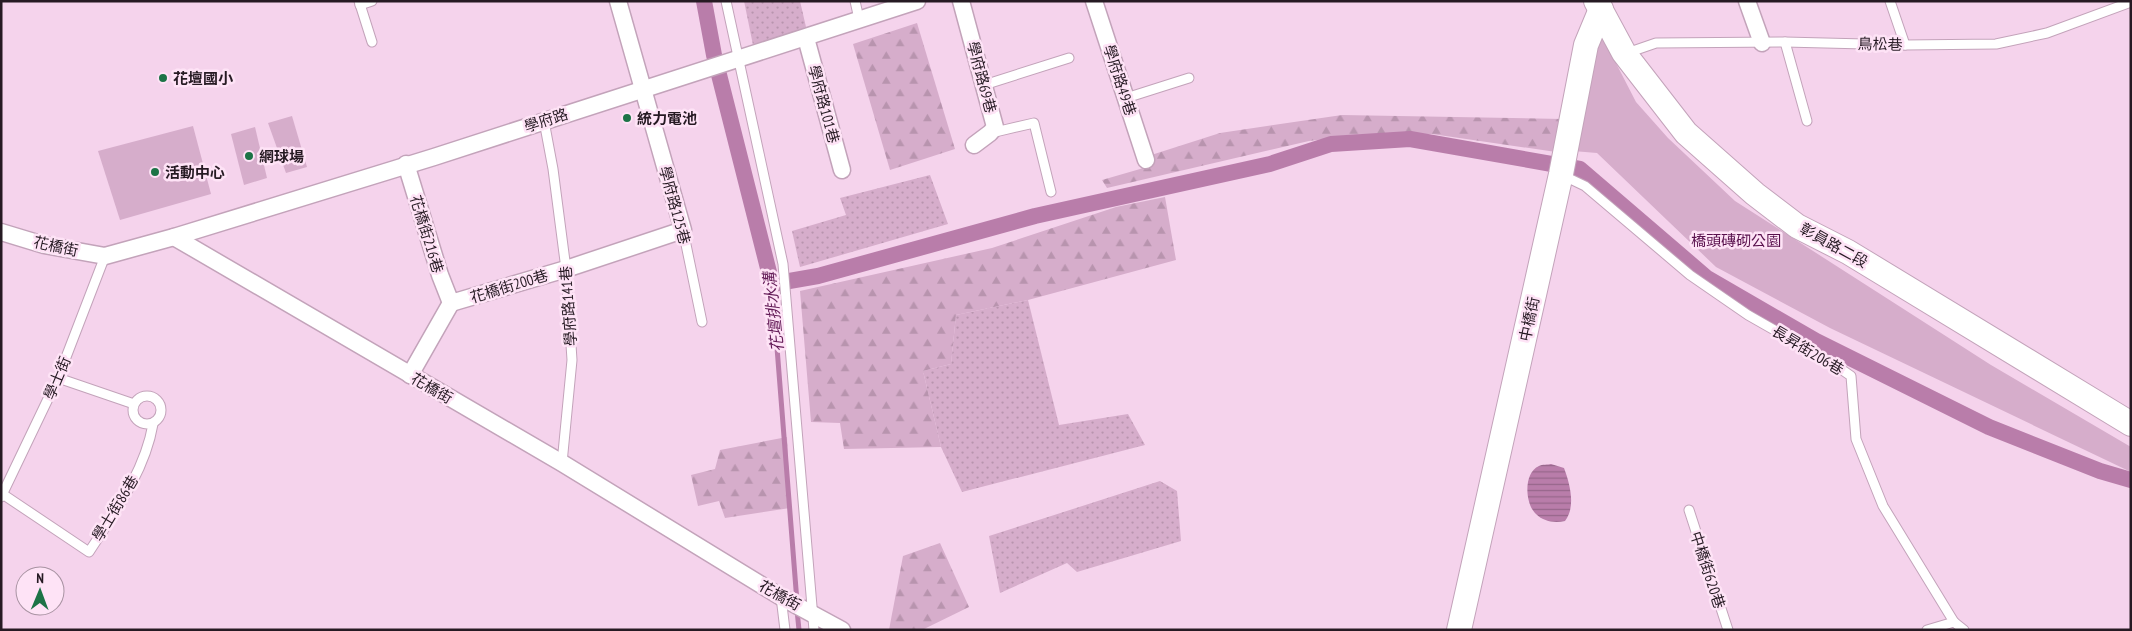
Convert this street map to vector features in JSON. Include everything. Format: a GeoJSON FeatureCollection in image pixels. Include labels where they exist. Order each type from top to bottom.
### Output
{"type":"FeatureCollection","features":[{"type":"Feature","properties":{"kind":"main road","name":"彰員路二段"},"geometry":{"type":"LineString","coordinates":[[1598,5],[1624,53],[1686,133],[1755,194],[1797,226],[1848,252],[2131,424]]}},
{"type":"Feature","properties":{"kind":"main road","name":"中橋街"},"geometry":{"type":"LineString","coordinates":[[1459,630],[1561,174],[1586,45],[1598,5]]}},
{"type":"Feature","properties":{"kind":"street","name":"學府路125巷"},"geometry":{"type":"LineString","coordinates":[[618,1],[683,230]]}},
{"type":"Feature","properties":{"kind":"street","name":"學府路"},"geometry":{"type":"LineString","coordinates":[[174,237],[806,38],[917,1]]}},
{"type":"Feature","properties":{"kind":"street","name":"學府路69巷"},"geometry":{"type":"LineString","coordinates":[[961,1],[995,127],[974,145]]}},
{"type":"Feature","properties":{"kind":"street","name":"學府路49巷"},"geometry":{"type":"LineString","coordinates":[[1094,1],[1146,160]]}},
{"type":"Feature","properties":{"kind":"street"},"geometry":{"type":"LineString","coordinates":[[1747,1],[1762,44]]}},
{"type":"Feature","properties":{"kind":"street","name":"學府路101巷"},"geometry":{"type":"LineString","coordinates":[[806,38],[842,170]]}},
{"type":"Feature","properties":{"kind":"street","name":"花橋街216巷"},"geometry":{"type":"LineString","coordinates":[[406,164],[440,275],[451,303]]}},
{"type":"Feature","properties":{"kind":"street","name":"花橋街200巷"},"geometry":{"type":"LineString","coordinates":[[451,303],[683,230]]}},
{"type":"Feature","properties":{"kind":"street","name":"花橋街"},"geometry":{"type":"LineString","coordinates":[[1,232],[44,245],[105,256],[174,237],[562,463],[781,597],[842,630]]}},
{"type":"Feature","properties":{"kind":"street"},"geometry":{"type":"LineString","coordinates":[[410,375],[451,303]]}},
{"type":"Feature","properties":{"kind":"lane"},"geometry":{"type":"LineString","coordinates":[[372,1],[359,3],[372,42]]}},
{"type":"Feature","properties":{"kind":"lane"},"geometry":{"type":"LineString","coordinates":[[726,1],[733,60],[783,264],[814,630]]}},
{"type":"Feature","properties":{"kind":"lane"},"geometry":{"type":"LineString","coordinates":[[855,1],[859,19]]}},
{"type":"Feature","properties":{"kind":"lane"},"geometry":{"type":"LineString","coordinates":[[1890,1],[1905,45]]}},
{"type":"Feature","properties":{"kind":"lane","name":"鳥松巷"},"geometry":{"type":"LineString","coordinates":[[1624,53],[1656,43],[1996,44],[2047,33],[2131,2]]}},
{"type":"Feature","properties":{"kind":"lane"},"geometry":{"type":"LineString","coordinates":[[1785,42],[1807,120]]}},
{"type":"Feature","properties":{"kind":"lane"},"geometry":{"type":"LineString","coordinates":[[984,85],[1069,58]]}},
{"type":"Feature","properties":{"kind":"lane"},"geometry":{"type":"LineString","coordinates":[[1126,98],[1189,78]]}},
{"type":"Feature","properties":{"kind":"lane","name":"學府路141巷"},"geometry":{"type":"LineString","coordinates":[[544,121],[553,169],[566,268],[572,360],[562,463]]}},
{"type":"Feature","properties":{"kind":"lane"},"geometry":{"type":"LineString","coordinates":[[990,133],[1034,122],[1051,192]]}},
{"type":"Feature","properties":{"kind":"lane","name":"長昇街206巷"},"geometry":{"type":"LineString","coordinates":[[1561,174],[1586,186],[1697,280],[1748,315],[1832,363],[1851,376],[1856,439],[1883,506],[1954,622],[1964,630]]}},
{"type":"Feature","properties":{"kind":"lane","name":"學府路125巷"},"geometry":{"type":"LineString","coordinates":[[683,230],[702,322]]}},
{"type":"Feature","properties":{"kind":"lane","name":"學士街"},"geometry":{"type":"LineString","coordinates":[[2,495],[58,378],[105,256]]}},
{"type":"Feature","properties":{"kind":"lane"},"geometry":{"type":"LineString","coordinates":[[58,378],[134,404]]}},
{"type":"Feature","properties":{"kind":"lane"},"geometry":{"type":"LineString","coordinates":[[144,396],[157,400],[162,412],[157,421],[148,425],[139,422],[134,414],[134,404],[144,396]]}},
{"type":"Feature","properties":{"kind":"lane","name":"學士街86巷"},"geometry":{"type":"LineString","coordinates":[[2,495],[89,552],[132,485],[152,435],[153,424]]}},
{"type":"Feature","properties":{"kind":"lane","name":"中橋街620巷"},"geometry":{"type":"LineString","coordinates":[[1688,510],[1728,630]]}},
{"type":"Feature","properties":{"kind":"lane"},"geometry":{"type":"LineString","coordinates":[[781,597],[785,630]]}},
{"type":"Feature","properties":{"kind":"lane"},"geometry":{"type":"LineString","coordinates":[[1926,630],[1954,622]]}},
{"type":"Feature","properties":{"kind":"green space"},"geometry":{"type":"Polygon","coordinates":[[[744,1],[800,1],[806,27],[754,50],[744,1]]]}},
{"type":"Feature","properties":{"kind":"green space"},"geometry":{"type":"Polygon","coordinates":[[[917,23],[955,149],[890,170],[853,44],[917,23]]]}},
{"type":"Feature","properties":{"kind":"green space","name":"橋頭磚砌公園"},"geometry":{"type":"Polygon","coordinates":[[[1602,36],[1636,102],[1668,138],[1735,201],[1991,365],[2131,447],[2131,472],[1830,328],[1716,267],[1597,153],[1573,151],[1596,49],[1602,36]]]}},
{"type":"Feature","properties":{"kind":"green space"},"geometry":{"type":"Polygon","coordinates":[[[1342,115],[1563,119],[1556,152],[1432,134],[1365,134],[1309,141],[1107,188],[1102,180],[1147,167],[1145,157],[1220,133],[1342,115]]]}},
{"type":"Feature","properties":{"kind":"green space","name":"網球場"},"geometry":{"type":"Polygon","coordinates":[[[292,116],[307,167],[286,173],[268,123],[292,116]]]}},
{"type":"Feature","properties":{"kind":"green space","name":"活動中心"},"geometry":{"type":"Polygon","coordinates":[[[193,126],[211,194],[120,220],[98,151],[193,126]]]}},
{"type":"Feature","properties":{"kind":"green space","name":"網球場"},"geometry":{"type":"Polygon","coordinates":[[[255,127],[267,178],[244,185],[231,134],[255,127]]]}},
{"type":"Feature","properties":{"kind":"green space"},"geometry":{"type":"Polygon","coordinates":[[[930,175],[948,224],[800,267],[792,231],[846,215],[840,198],[930,175]]]}},
{"type":"Feature","properties":{"kind":"green space"},"geometry":{"type":"Polygon","coordinates":[[[1165,197],[1176,260],[1028,300],[956,315],[951,364],[923,371],[941,447],[844,449],[840,423],[811,422],[800,291],[992,248],[1116,207],[1165,197]]]}},
{"type":"Feature","properties":{"kind":"green space"},"geometry":{"type":"Polygon","coordinates":[[[1028,300],[1059,425],[1128,414],[1145,445],[962,492],[941,447],[923,371],[951,364],[956,315],[1028,300]]]}},
{"type":"Feature","properties":{"kind":"green space"},"geometry":{"type":"Polygon","coordinates":[[[787,437],[790,508],[725,518],[719,501],[698,506],[691,475],[715,469],[720,450],[787,437]]]}},
{"type":"Feature","properties":{"kind":"green space"},"geometry":{"type":"Polygon","coordinates":[[[1160,481],[1177,491],[1181,541],[1077,572],[1067,563],[1000,593],[989,536],[1160,481]]]}},
{"type":"Feature","properties":{"kind":"green space"},"geometry":{"type":"Polygon","coordinates":[[[940,543],[969,607],[922,630],[889,630],[903,556],[940,543]]]}},
{"type":"Feature","properties":{"kind":"shaded area"},"geometry":{"type":"Polygon","coordinates":[[[1551,464],[1564,468],[1568,481],[1571,502],[1565,521],[1554,522],[1542,519],[1532,509],[1528,496],[1527,489],[1530,475],[1539,466],[1551,464]]]}},
{"type":"Feature","properties":{"kind":"waterway"},"geometry":{"type":"LineString","coordinates":[[704,1],[714,55],[772,284],[818,276],[1035,216],[1270,164],[1331,144],[1410,139],[1580,169],[1707,278],[1816,341],[1989,427],[2100,471],[2131,480]]}},
{"type":"Feature","properties":{"kind":"waterway","name":"花壇排水溝"},"geometry":{"type":"LineString","coordinates":[[772,284],[797,602]]}},
{"type":"Feature","properties":{"kind":"waterway","name":"花壇排水溝"},"geometry":{"type":"LineString","coordinates":[[797,610],[799,630]]}},
{"type":"Feature","properties":{"kind":"place","name":"花壇國小"},"geometry":{"type":"Point","coordinates":[163,78]}},
{"type":"Feature","properties":{"kind":"place","name":"統力電池"},"geometry":{"type":"Point","coordinates":[627,118]}},
{"type":"Feature","properties":{"kind":"place","name":"網球場"},"geometry":{"type":"Point","coordinates":[249,156]}},
{"type":"Feature","properties":{"kind":"place","name":"活動中心"},"geometry":{"type":"Point","coordinates":[155,172]}}]}
